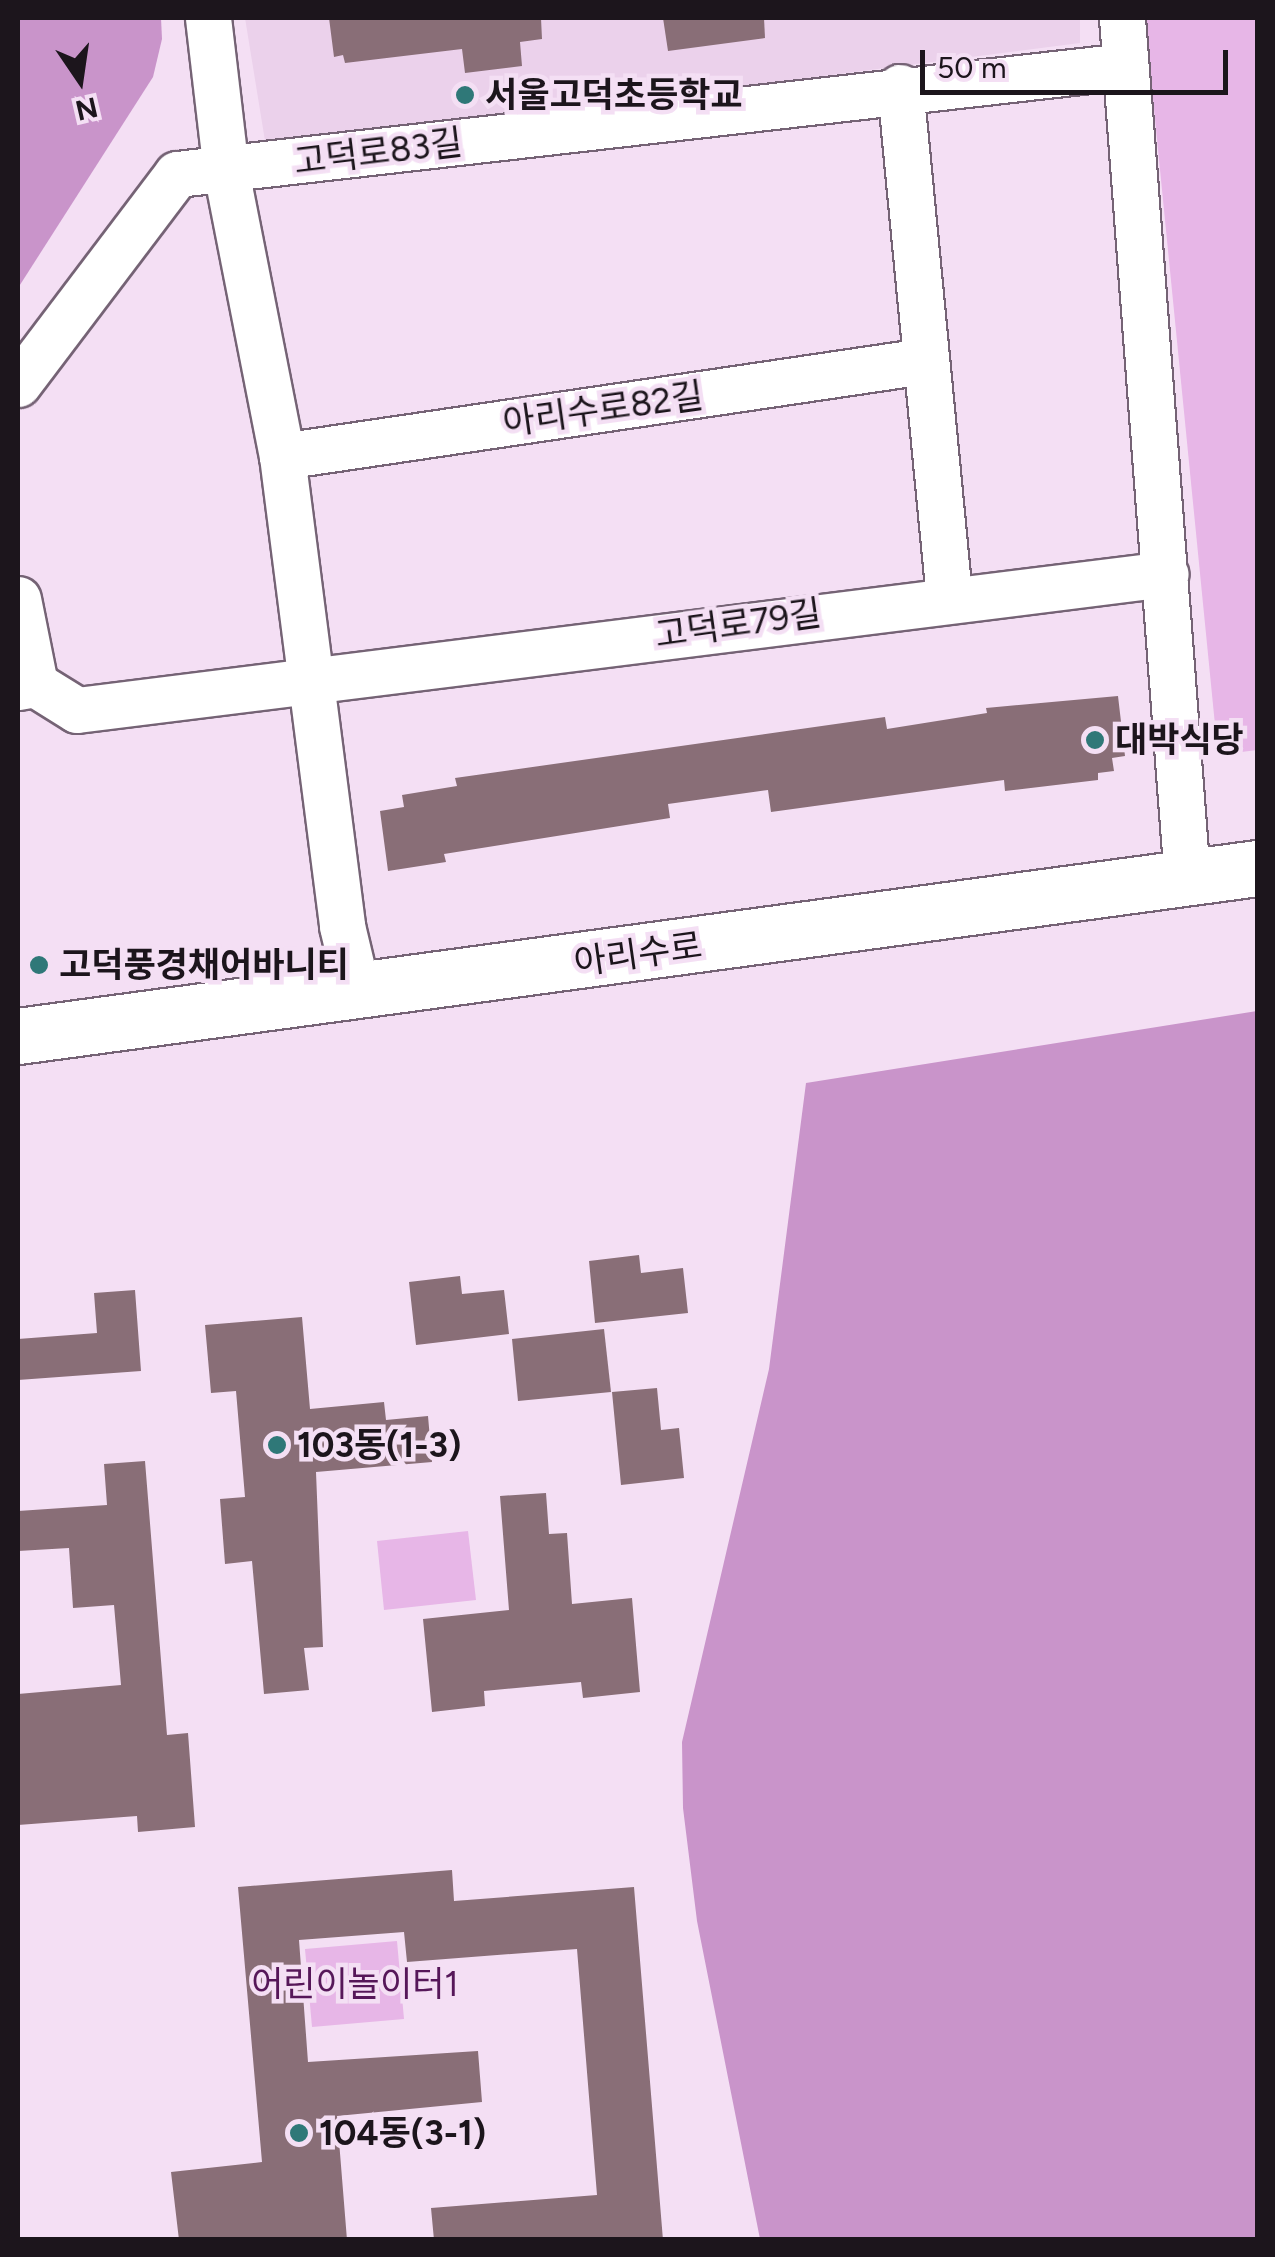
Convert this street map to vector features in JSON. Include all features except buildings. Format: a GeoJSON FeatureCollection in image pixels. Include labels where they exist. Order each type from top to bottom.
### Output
{"type":"FeatureCollection","features":[{"type":"Feature","properties":{"kind":"main road","name":"아리수로"},"geometry":{"type":"LineString","coordinates":[[18,1036],[358,993],[1258,868]]}},
{"type":"Feature","properties":{"kind":"street"},"geometry":{"type":"LineString","coordinates":[[208,18],[226,172],[282,456],[342,926],[358,993]]}},
{"type":"Feature","properties":{"kind":"street"},"geometry":{"type":"LineString","coordinates":[[1122,18],[1187,879]]}},
{"type":"Feature","properties":{"kind":"street","name":"고덕로83길"},"geometry":{"type":"LineString","coordinates":[[18,384],[176,174],[226,172],[900,87],[1125,66]]}},
{"type":"Feature","properties":{"kind":"street"},"geometry":{"type":"LineString","coordinates":[[900,87],[949,596]]}},
{"type":"Feature","properties":{"kind":"street","name":"아리수로82길"},"geometry":{"type":"LineString","coordinates":[[282,456],[924,361]]}},
{"type":"Feature","properties":{"kind":"street","name":"고덕로79길"},"geometry":{"type":"LineString","coordinates":[[311,680],[949,596],[1166,574]]}},
{"type":"Feature","properties":{"kind":"street"},"geometry":{"type":"LineString","coordinates":[[18,599],[26,685],[77,710],[311,680]]}},
{"type":"Feature","properties":{"kind":"shaded area"},"geometry":{"type":"Polygon","coordinates":[[[18,18],[161,18],[162,39],[153,77],[18,288],[18,18]]]}},
{"type":"Feature","properties":{"kind":"shaded area","name":"서울고덕초등학교"},"geometry":{"type":"Polygon","coordinates":[[[245,18],[1080,18],[1080,43],[266,147],[245,18]]]}},
{"type":"Feature","properties":{"kind":"shaded area"},"geometry":{"type":"Polygon","coordinates":[[[1257,1011],[1257,2239],[760,2239],[697,1921],[683,1808],[682,1742],[769,1369],[806,1083],[1257,1011]]]}},
{"type":"Feature","properties":{"kind":"green space"},"geometry":{"type":"Polygon","coordinates":[[[1145,18],[1257,18],[1257,750],[1218,755],[1145,18]]]}},
{"type":"Feature","properties":{"kind":"green space"},"geometry":{"type":"Polygon","coordinates":[[[468,1531],[476,1600],[384,1610],[377,1541],[468,1531]]]}},
{"type":"Feature","properties":{"kind":"green space","name":"어린이놀이터1"},"geometry":{"type":"Polygon","coordinates":[[[397,1941],[404,2019],[312,2027],[305,1949],[397,1941]]]}},
{"type":"Feature","properties":{"kind":"place","name":"서울고덕초등학교"},"geometry":{"type":"Point","coordinates":[465,95]}},
{"type":"Feature","properties":{"kind":"place","name":"대박식당"},"geometry":{"type":"Point","coordinates":[1095,740]}},
{"type":"Feature","properties":{"kind":"place","name":"고덕풍경채어바니티"},"geometry":{"type":"Point","coordinates":[39,965]}},
{"type":"Feature","properties":{"kind":"place","name":"103동(1-3)"},"geometry":{"type":"Point","coordinates":[277,1445]}},
{"type":"Feature","properties":{"kind":"place","name":"104동(3-1)"},"geometry":{"type":"Point","coordinates":[299,2133]}}]}
